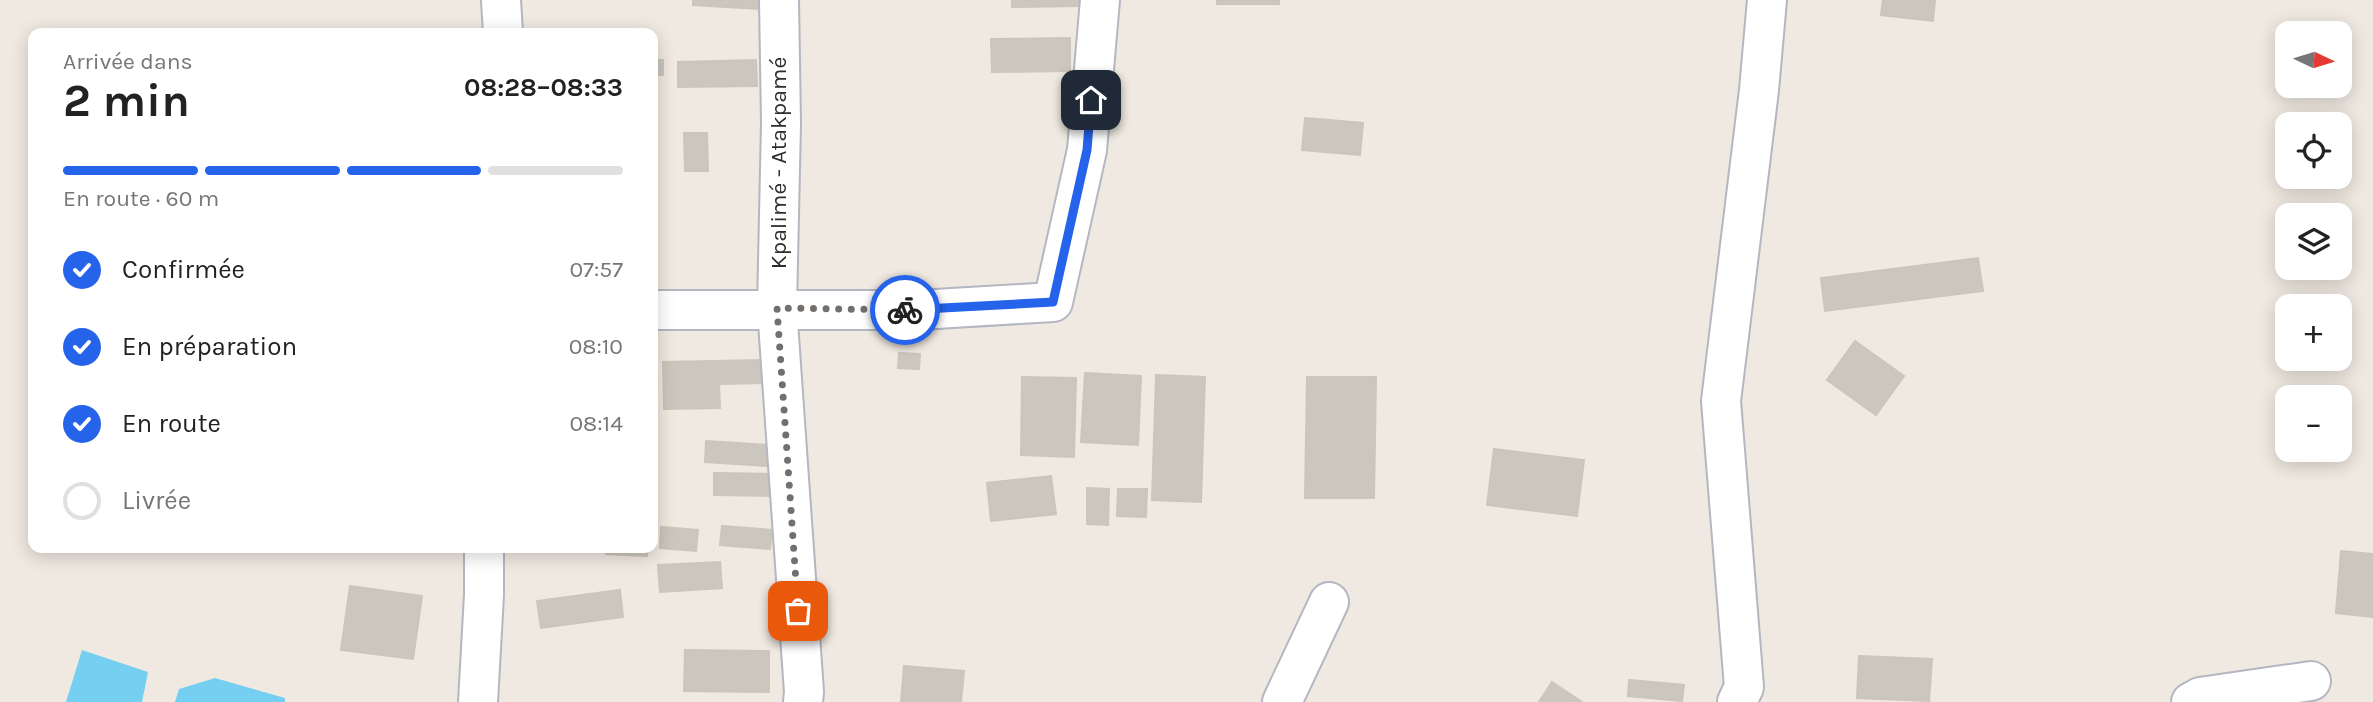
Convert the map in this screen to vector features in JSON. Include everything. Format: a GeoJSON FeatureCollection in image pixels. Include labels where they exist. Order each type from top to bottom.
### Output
{"type":"FeatureCollection","features":[{"type":"Feature","properties":{"kind":"street"},"geometry":{"type":"LineString","coordinates":[[501,0],[503,28]]}},
{"type":"Feature","properties":{"kind":"street","name":"Kpalimé - Atakpamé"},"geometry":{"type":"LineString","coordinates":[[779,0],[781,123],[777,308],[803,702]]}},
{"type":"Feature","properties":{"kind":"street"},"geometry":{"type":"LineString","coordinates":[[658,310],[919,310],[1053,302],[1087,150],[1100,0]]}},
{"type":"Feature","properties":{"kind":"street"},"geometry":{"type":"LineString","coordinates":[[1737,702],[1744,687],[1721,401],[1759,90],[1767,0]]}},
{"type":"Feature","properties":{"kind":"street"},"geometry":{"type":"LineString","coordinates":[[478,702],[484,553]]}},
{"type":"Feature","properties":{"kind":"street"},"geometry":{"type":"LineString","coordinates":[[1282,702],[1329,602]]}},
{"type":"Feature","properties":{"kind":"street"},"geometry":{"type":"LineString","coordinates":[[2191,702],[2200,697],[2311,681]]}},
{"type":"Feature","properties":{"kind":"water"},"geometry":{"type":"Polygon","coordinates":[[[82,650],[148,672],[142,702],[66,702],[82,650]]]}},
{"type":"Feature","properties":{"kind":"water"},"geometry":{"type":"Polygon","coordinates":[[[215,678],[285,698],[285,702],[175,702],[179,689],[215,678]]]}},
{"type":"Feature","properties":{"kind":"building"},"geometry":{"type":"Polygon","coordinates":[[[693,0],[759,0],[759,9],[693,5],[693,0]]]}},
{"type":"Feature","properties":{"kind":"building"},"geometry":{"type":"Polygon","coordinates":[[[1012,0],[1082,0],[1082,6],[1012,7],[1012,0]]]}},
{"type":"Feature","properties":{"kind":"building"},"geometry":{"type":"Polygon","coordinates":[[[1217,0],[1279,0],[1279,4],[1217,4],[1217,0]]]}},
{"type":"Feature","properties":{"kind":"building"},"geometry":{"type":"Polygon","coordinates":[[[1883,0],[1935,0],[1933,21],[1881,15],[1883,0]]]}},
{"type":"Feature","properties":{"kind":"building"},"geometry":{"type":"Polygon","coordinates":[[[1070,38],[1070,71],[992,72],[991,39],[1070,38]]]}},
{"type":"Feature","properties":{"kind":"building"},"geometry":{"type":"Polygon","coordinates":[[[658,60],[663,60],[663,75],[658,75],[658,60]]]}},
{"type":"Feature","properties":{"kind":"building"},"geometry":{"type":"Polygon","coordinates":[[[756,60],[757,86],[678,87],[678,62],[756,60]]]}},
{"type":"Feature","properties":{"kind":"building"},"geometry":{"type":"Polygon","coordinates":[[[1305,118],[1363,123],[1360,155],[1302,150],[1305,118]]]}},
{"type":"Feature","properties":{"kind":"building"},"geometry":{"type":"Polygon","coordinates":[[[684,133],[707,133],[708,171],[685,171],[684,133]]]}},
{"type":"Feature","properties":{"kind":"building"},"geometry":{"type":"Polygon","coordinates":[[[1978,258],[1983,291],[1825,311],[1821,278],[1978,258]]]}},
{"type":"Feature","properties":{"kind":"building"},"geometry":{"type":"Polygon","coordinates":[[[1855,341],[1904,376],[1876,415],[1827,380],[1855,341]]]}},
{"type":"Feature","properties":{"kind":"building"},"geometry":{"type":"Polygon","coordinates":[[[899,353],[920,354],[919,369],[898,368],[899,353]]]}},
{"type":"Feature","properties":{"kind":"building"},"geometry":{"type":"Polygon","coordinates":[[[768,360],[769,383],[719,384],[720,408],[664,409],[663,362],[768,360]]]}},
{"type":"Feature","properties":{"kind":"building"},"geometry":{"type":"Polygon","coordinates":[[[1085,373],[1141,376],[1138,445],[1081,442],[1085,373]]]}},
{"type":"Feature","properties":{"kind":"building"},"geometry":{"type":"Polygon","coordinates":[[[1156,375],[1205,377],[1201,502],[1152,500],[1156,375]]]}},
{"type":"Feature","properties":{"kind":"building"},"geometry":{"type":"Polygon","coordinates":[[[1022,377],[1076,378],[1074,457],[1021,455],[1022,377]]]}},
{"type":"Feature","properties":{"kind":"building"},"geometry":{"type":"Polygon","coordinates":[[[1307,377],[1376,377],[1374,498],[1305,498],[1307,377]]]}},
{"type":"Feature","properties":{"kind":"building"},"geometry":{"type":"Polygon","coordinates":[[[706,441],[769,445],[767,466],[705,462],[706,441]]]}},
{"type":"Feature","properties":{"kind":"building"},"geometry":{"type":"Polygon","coordinates":[[[1494,449],[1584,460],[1577,516],[1487,505],[1494,449]]]}},
{"type":"Feature","properties":{"kind":"building"},"geometry":{"type":"Polygon","coordinates":[[[714,473],[772,474],[772,496],[714,495],[714,473]]]}},
{"type":"Feature","properties":{"kind":"building"},"geometry":{"type":"Polygon","coordinates":[[[1051,476],[1056,514],[991,521],[987,483],[1051,476]]]}},
{"type":"Feature","properties":{"kind":"building"},"geometry":{"type":"Polygon","coordinates":[[[1087,488],[1109,489],[1108,525],[1087,524],[1087,488]]]}},
{"type":"Feature","properties":{"kind":"building"},"geometry":{"type":"Polygon","coordinates":[[[1118,489],[1147,489],[1146,517],[1117,516],[1118,489]]]}},
{"type":"Feature","properties":{"kind":"building"},"geometry":{"type":"Polygon","coordinates":[[[722,526],[772,530],[770,549],[720,545],[722,526]]]}},
{"type":"Feature","properties":{"kind":"building"},"geometry":{"type":"Polygon","coordinates":[[[661,527],[698,530],[696,551],[660,548],[661,527]]]}},
{"type":"Feature","properties":{"kind":"building"},"geometry":{"type":"Polygon","coordinates":[[[2341,551],[2373,554],[2373,617],[2336,613],[2341,551]]]}},
{"type":"Feature","properties":{"kind":"building"},"geometry":{"type":"Polygon","coordinates":[[[606,553],[647,553],[647,556],[606,553]]]}},
{"type":"Feature","properties":{"kind":"building"},"geometry":{"type":"Polygon","coordinates":[[[720,562],[722,588],[660,592],[658,565],[720,562]]]}},
{"type":"Feature","properties":{"kind":"building"},"geometry":{"type":"Polygon","coordinates":[[[350,586],[422,596],[413,659],[341,650],[350,586]]]}},
{"type":"Feature","properties":{"kind":"building"},"geometry":{"type":"Polygon","coordinates":[[[620,590],[623,617],[541,628],[537,601],[620,590]]]}},
{"type":"Feature","properties":{"kind":"building"},"geometry":{"type":"Polygon","coordinates":[[[685,650],[769,651],[769,692],[684,691],[685,650]]]}},
{"type":"Feature","properties":{"kind":"building"},"geometry":{"type":"Polygon","coordinates":[[[1859,656],[1932,659],[1929,701],[1857,698],[1859,656]]]}},
{"type":"Feature","properties":{"kind":"building"},"geometry":{"type":"Polygon","coordinates":[[[904,666],[964,671],[961,702],[901,702],[904,666]]]}},
{"type":"Feature","properties":{"kind":"building"},"geometry":{"type":"Polygon","coordinates":[[[1629,680],[1684,685],[1682,701],[1628,696],[1629,680]]]}},
{"type":"Feature","properties":{"kind":"building"},"geometry":{"type":"Polygon","coordinates":[[[1552,682],[1582,702],[1539,702],[1552,682]]]}},
{"type":"Feature","properties":{"kind":"way so far"},"geometry":{"type":"LineString","coordinates":[[798,611],[777,308],[905,310]]}},
{"type":"Feature","properties":{"kind":"route"},"geometry":{"type":"LineString","coordinates":[[905,310],[1053,302],[1087,150],[1091,100]]}}]}
